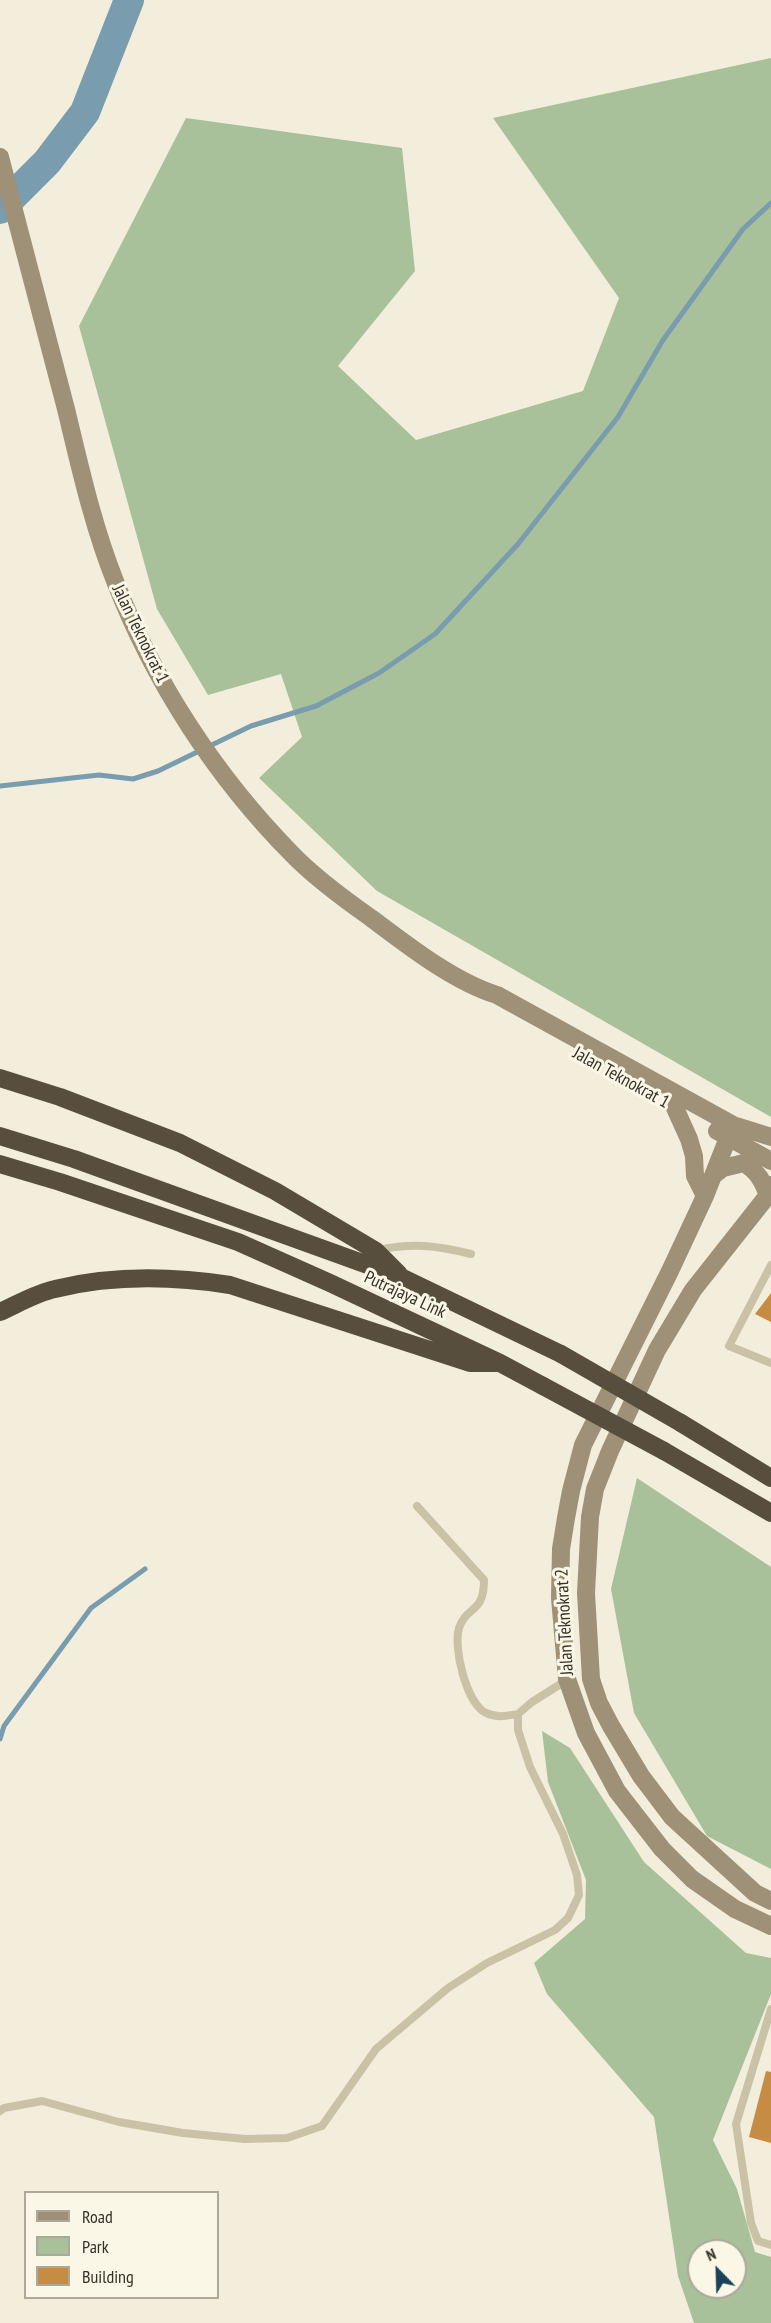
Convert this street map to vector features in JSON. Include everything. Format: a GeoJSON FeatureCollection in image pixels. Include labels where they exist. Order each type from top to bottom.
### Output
{"type":"FeatureCollection","features":[{"type":"Feature","properties":{"kind":"highway"},"geometry":{"type":"LineString","coordinates":[[0,1078],[60,1097],[180,1143],[275,1191],[376,1251],[401,1277]]}},
{"type":"Feature","properties":{"kind":"highway","name":"Putrajaya Link"},"geometry":{"type":"LineString","coordinates":[[0,1136],[74,1159],[401,1277],[561,1354],[771,1478]]}},
{"type":"Feature","properties":{"kind":"highway","name":"Putrajaya Link"},"geometry":{"type":"LineString","coordinates":[[0,1164],[238,1242],[330,1283],[500,1363],[664,1451],[771,1513]]}},
{"type":"Feature","properties":{"kind":"highway"},"geometry":{"type":"LineString","coordinates":[[0,1312],[54,1289],[142,1279],[201,1280],[230,1285],[470,1363],[500,1363]]}},
{"type":"Feature","properties":{"kind":"main road","name":"Jalan Teknokrat 1"},"geometry":{"type":"LineString","coordinates":[[0,157],[91,509],[114,581],[174,703],[230,784],[293,855],[349,903],[405,943],[477,989],[497,995],[730,1131],[771,1161]]}},
{"type":"Feature","properties":{"kind":"main road","name":"Jalan Teknokrat 1"},"geometry":{"type":"LineString","coordinates":[[477,989],[489,1005],[675,1108],[730,1131],[771,1137]]}},
{"type":"Feature","properties":{"kind":"main road"},"geometry":{"type":"LineString","coordinates":[[675,1108],[689,1139],[694,1156],[695,1176],[705,1196]]}},
{"type":"Feature","properties":{"kind":"main road","name":"Jalan Teknokrat 2"},"geometry":{"type":"LineString","coordinates":[[730,1131],[714,1175],[670,1271],[583,1445],[571,1491],[561,1549],[560,1598],[567,1679],[586,1733],[617,1791],[662,1849],[692,1879],[735,1909],[771,1926]]}},
{"type":"Feature","properties":{"kind":"main road"},"geometry":{"type":"LineString","coordinates":[[714,1175],[723,1168],[744,1163],[755,1170],[770,1197]]}},
{"type":"Feature","properties":{"kind":"main road","name":"Jalan Teknokrat 2"},"geometry":{"type":"LineString","coordinates":[[770,1197],[738,1231],[693,1290],[657,1350],[603,1470],[595,1489],[590,1517],[588,1614],[591,1679],[611,1726],[640,1776],[672,1817],[755,1893],[771,1901]]}},
{"type":"Feature","properties":{"kind":"lane"},"geometry":{"type":"LineString","coordinates":[[376,1251],[405,1245],[425,1245],[471,1254]]}},
{"type":"Feature","properties":{"kind":"lane"},"geometry":{"type":"LineString","coordinates":[[771,1265],[729,1346],[771,1363]]}},
{"type":"Feature","properties":{"kind":"lane"},"geometry":{"type":"LineString","coordinates":[[417,1506],[484,1580],[484,1595],[479,1605],[462,1621],[458,1630],[462,1674],[470,1694],[484,1712],[498,1717],[518,1714],[567,1679]]}},
{"type":"Feature","properties":{"kind":"lane"},"geometry":{"type":"LineString","coordinates":[[0,2111],[42,2101],[119,2122],[183,2133],[245,2139],[287,2138],[322,2126],[376,2049],[448,1988],[486,1963],[555,1930],[568,1918],[579,1895],[578,1875],[563,1834],[530,1767],[518,1730],[518,1714]]}},
{"type":"Feature","properties":{"kind":"lane"},"geometry":{"type":"LineString","coordinates":[[771,2009],[736,2124],[751,2223],[758,2241],[771,2245]]}},
{"type":"Feature","properties":{"kind":"green space"},"geometry":{"type":"Polygon","coordinates":[[[771,58],[771,1117],[377,891],[259,778],[302,737],[281,674],[208,695],[157,609],[79,326],[186,118],[402,148],[415,271],[338,366],[416,440],[583,391],[619,298],[493,118],[771,58]]]}},
{"type":"Feature","properties":{"kind":"green space"},"geometry":{"type":"Polygon","coordinates":[[[637,1478],[771,1567],[771,1869],[707,1836],[634,1713],[611,1589],[637,1478]]]}},
{"type":"Feature","properties":{"kind":"green space"},"geometry":{"type":"Polygon","coordinates":[[[542,1731],[570,1748],[644,1862],[746,1953],[771,1958],[771,1994],[713,2140],[737,2189],[755,2252],[771,2257],[771,2323],[694,2323],[678,2276],[654,2117],[547,1994],[534,1963],[585,1919],[586,1880],[548,1782],[542,1731]]]}},
{"type":"Feature","properties":{"kind":"building"},"geometry":{"type":"Polygon","coordinates":[[[771,1293],[771,1322],[755,1314],[771,1293]]]}},
{"type":"Feature","properties":{"kind":"building"},"geometry":{"type":"Polygon","coordinates":[[[766,2071],[771,2072],[771,2143],[749,2137],[766,2071]]]}},
{"type":"Feature","properties":{"kind":"waterway"},"geometry":{"type":"LineString","coordinates":[[0,209],[47,162],[85,112],[129,0]]}},
{"type":"Feature","properties":{"kind":"waterway"},"geometry":{"type":"LineString","coordinates":[[0,786],[99,775],[133,779],[158,771],[251,726],[316,706],[379,673],[435,634],[518,544],[618,417],[663,340],[743,229],[771,203]]}},
{"type":"Feature","properties":{"kind":"waterway"},"geometry":{"type":"LineString","coordinates":[[0,1739],[4,1726],[91,1608],[145,1569]]}}]}
